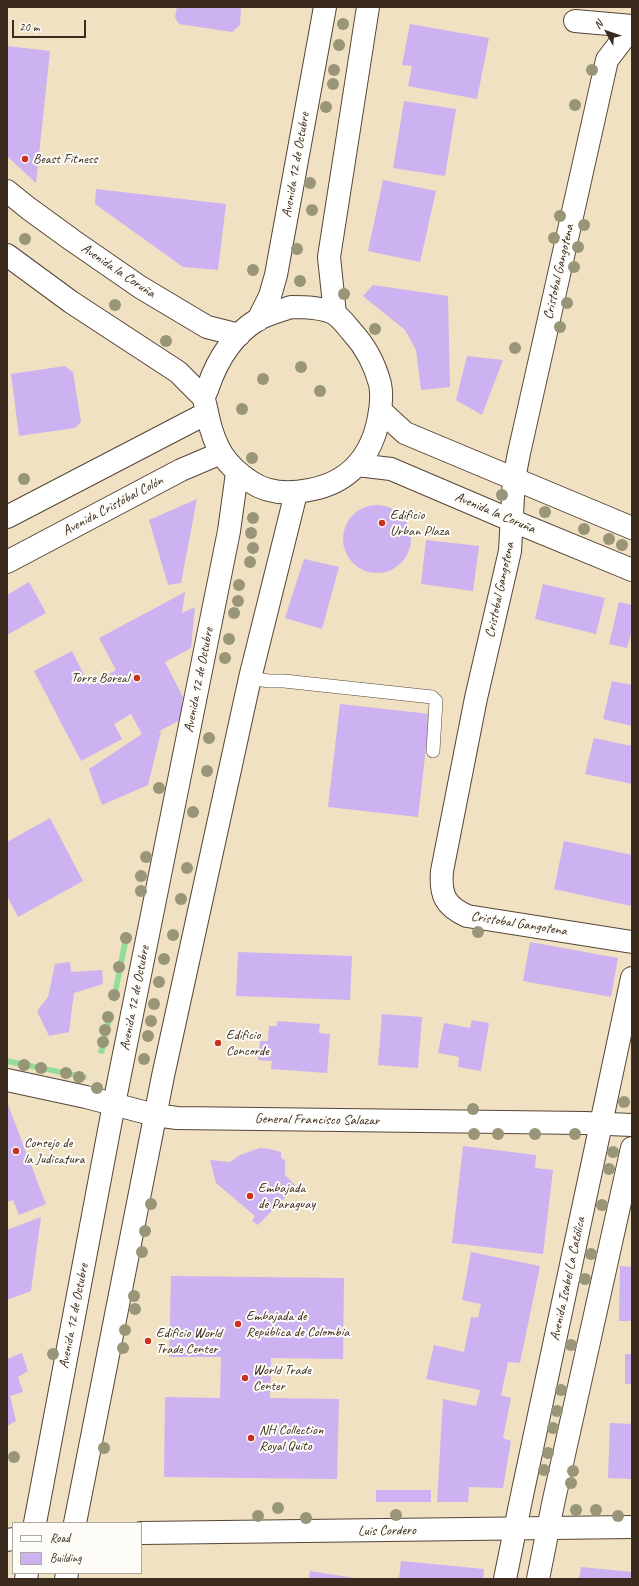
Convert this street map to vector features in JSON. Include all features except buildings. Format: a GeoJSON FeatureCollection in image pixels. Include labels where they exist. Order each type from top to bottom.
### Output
{"type":"FeatureCollection","features":[{"type":"Feature","properties":{"kind":"main road","name":"Avenida 12 de Octubre"},"geometry":{"type":"LineString","coordinates":[[258,320],[270,296],[276,275],[325,7]]}},
{"type":"Feature","properties":{"kind":"main road"},"geometry":{"type":"LineString","coordinates":[[335,314],[329,256],[368,7]]}},
{"type":"Feature","properties":{"kind":"main road"},"geometry":{"type":"LineString","coordinates":[[576,21],[632,27]]}},
{"type":"Feature","properties":{"kind":"main road","name":"Cristobal Gangotena"},"geometry":{"type":"LineString","coordinates":[[632,27],[607,60],[514,478],[513,521],[510,551],[476,698],[442,871],[441,887],[446,900],[451,906],[456,911],[467,916],[632,942]]}},
{"type":"Feature","properties":{"kind":"main road","name":"Avenida la Coruña"},"geometry":{"type":"LineString","coordinates":[[7,191],[72,240],[140,287],[206,327],[239,335]]}},
{"type":"Feature","properties":{"kind":"main road"},"geometry":{"type":"LineString","coordinates":[[7,254],[71,302],[178,372],[206,406]]}},
{"type":"Feature","properties":{"kind":"main road"},"geometry":{"type":"LineString","coordinates":[[310,307],[335,314],[361,341],[374,366],[380,385],[380,410],[376,432],[369,451],[347,475],[335,483],[317,489],[296,493],[277,492],[258,486],[237,473],[228,464],[212,434],[206,406],[212,375],[223,355],[239,335],[258,320],[291,308],[310,307]]}},
{"type":"Feature","properties":{"kind":"main road"},"geometry":{"type":"LineString","coordinates":[[7,517],[206,406]]}},
{"type":"Feature","properties":{"kind":"main road"},"geometry":{"type":"LineString","coordinates":[[380,410],[405,433],[632,528]]}},
{"type":"Feature","properties":{"kind":"main road","name":"Avenida Cristóbal Colón"},"geometry":{"type":"LineString","coordinates":[[7,562],[181,470],[221,453]]}},
{"type":"Feature","properties":{"kind":"main road","name":"Avenida la Coruña"},"geometry":{"type":"LineString","coordinates":[[357,465],[391,469],[632,570]]}},
{"type":"Feature","properties":{"kind":"main road","name":"Avenida 12 de Octubre"},"geometry":{"type":"LineString","coordinates":[[35,1522],[114,1104],[227,539],[237,473]]}},
{"type":"Feature","properties":{"kind":"main road"},"geometry":{"type":"LineString","coordinates":[[75,1522],[155,1115],[250,678],[296,493]]}},
{"type":"Feature","properties":{"kind":"main road","name":"Avenida Isabel La Católica"},"geometry":{"type":"LineString","coordinates":[[505,1579],[632,978]]}},
{"type":"Feature","properties":{"kind":"main road","name":"General Francisco Salazar"},"geometry":{"type":"LineString","coordinates":[[7,1080],[114,1104],[155,1115],[178,1118],[632,1125]]}},
{"type":"Feature","properties":{"kind":"main road"},"geometry":{"type":"LineString","coordinates":[[538,1579],[632,1148]]}},
{"type":"Feature","properties":{"kind":"main road","name":"Luis Cordero"},"geometry":{"type":"LineString","coordinates":[[142,1533],[632,1527]]}},
{"type":"Feature","properties":{"kind":"lane"},"geometry":{"type":"LineString","coordinates":[[250,678],[432,697],[436,701],[433,751]]}},
{"type":"Feature","properties":{"kind":"green space"},"geometry":{"type":"Polygon","coordinates":[[[124,932],[130,934],[116,1002],[111,1000],[124,932]]]}},
{"type":"Feature","properties":{"kind":"green space"},"geometry":{"type":"Polygon","coordinates":[[[107,1013],[113,1014],[104,1054],[98,1053],[107,1013]]]}},
{"type":"Feature","properties":{"kind":"green space"},"geometry":{"type":"Polygon","coordinates":[[[7,1058],[87,1075],[86,1080],[7,1064],[7,1058]]]}},
{"type":"Feature","properties":{"kind":"place","name":"Beast Fitness"},"geometry":{"type":"Point","coordinates":[25,159]}},
{"type":"Feature","properties":{"kind":"place","name":"Edificio Urban Plaza"},"geometry":{"type":"Point","coordinates":[382,523]}},
{"type":"Feature","properties":{"kind":"place","name":"Torre Boreal"},"geometry":{"type":"Point","coordinates":[137,678]}},
{"type":"Feature","properties":{"kind":"place","name":"Edificio Concorde"},"geometry":{"type":"Point","coordinates":[218,1043]}},
{"type":"Feature","properties":{"kind":"place","name":"Consejo de la Judicatura"},"geometry":{"type":"Point","coordinates":[16,1151]}},
{"type":"Feature","properties":{"kind":"place","name":"Embajada de Paraguay"},"geometry":{"type":"Point","coordinates":[250,1196]}},
{"type":"Feature","properties":{"kind":"place","name":"Embajada de República de Colombia"},"geometry":{"type":"Point","coordinates":[238,1324]}},
{"type":"Feature","properties":{"kind":"place","name":"Edificio World Trade Center"},"geometry":{"type":"Point","coordinates":[148,1341]}},
{"type":"Feature","properties":{"kind":"place","name":"World Trade Center"},"geometry":{"type":"Point","coordinates":[245,1378]}},
{"type":"Feature","properties":{"kind":"place","name":"NH Collection Royal Quito"},"geometry":{"type":"Point","coordinates":[251,1438]}}]}
